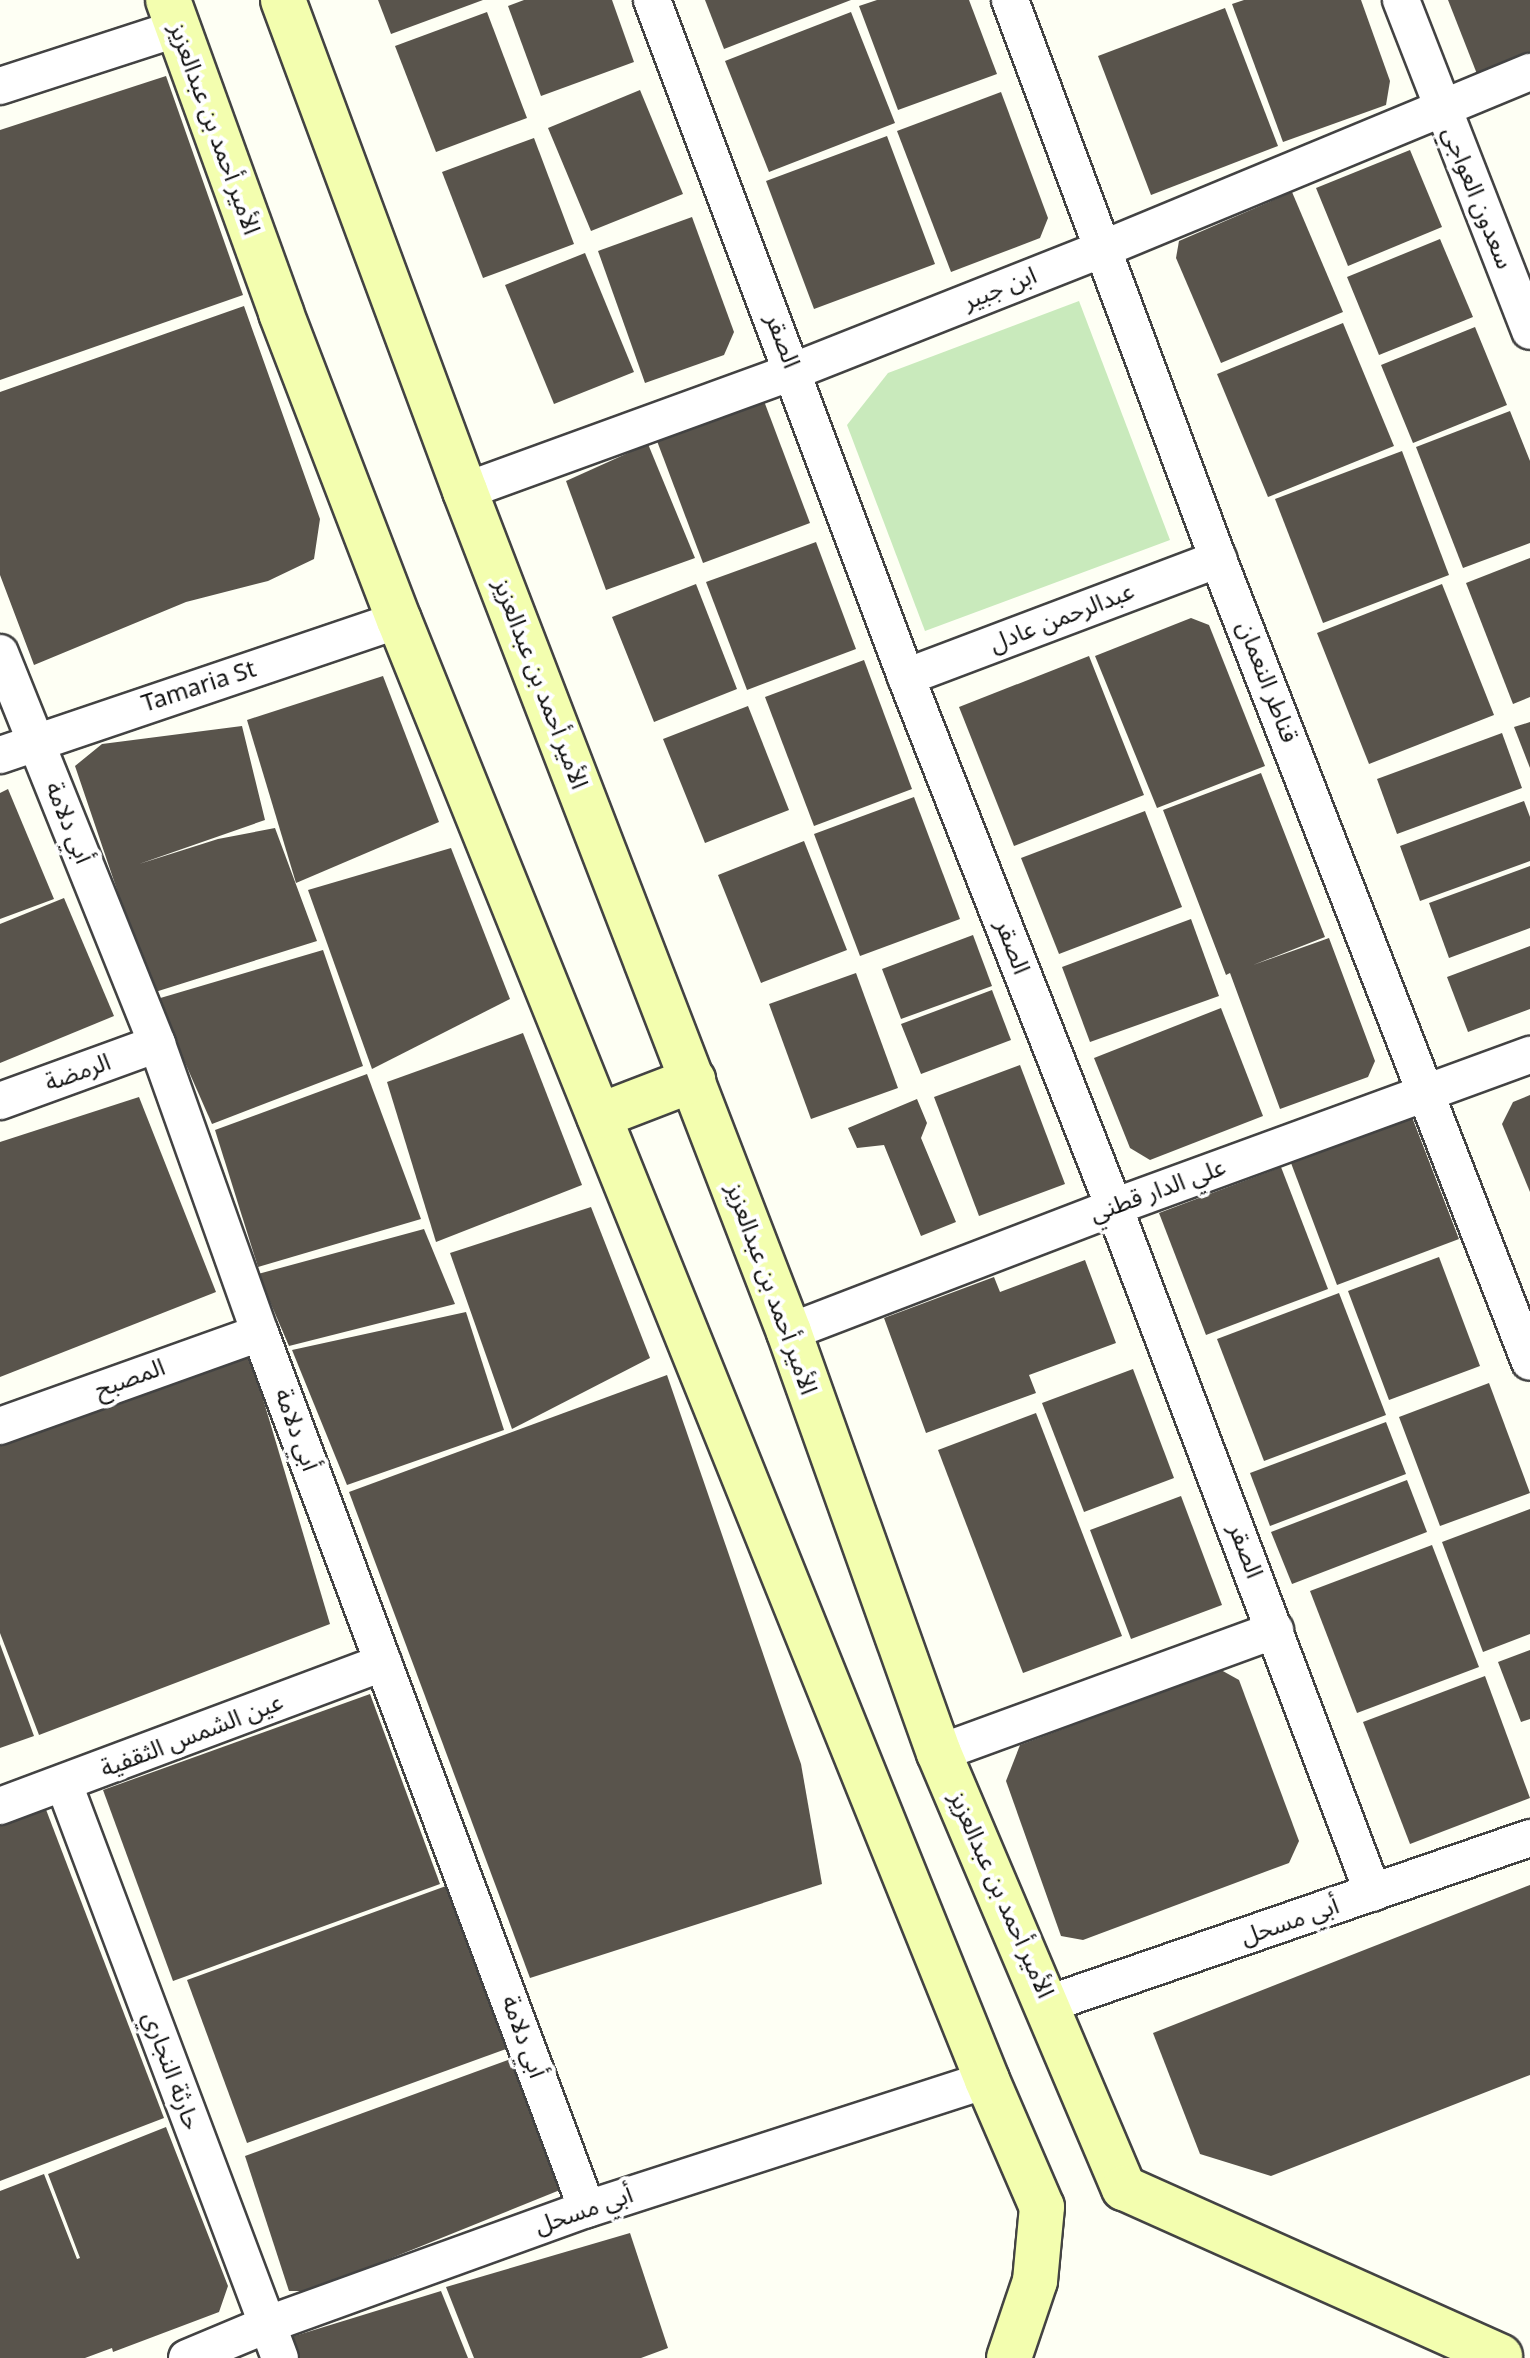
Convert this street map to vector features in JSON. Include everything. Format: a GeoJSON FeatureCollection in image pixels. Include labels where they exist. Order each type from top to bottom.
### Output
{"type":"FeatureCollection","features":[{"type":"Feature","properties":{"kind":"street","name":"الأمير أحمد بن عبدالعزيز"},"geometry":{"type":"LineString","coordinates":[[283,0],[465,491],[789,1332],[939,1753],[1124,2188],[1508,2353]]}},
{"type":"Feature","properties":{"kind":"street","name":"الصقر"},"geometry":{"type":"LineString","coordinates":[[652,0],[794,371],[906,677],[1114,1207],[1373,1893]]}},
{"type":"Feature","properties":{"kind":"street","name":"قناطر النعمان"},"geometry":{"type":"LineString","coordinates":[[1010,0],[1105,248],[1218,559],[1530,1362]]}},
{"type":"Feature","properties":{"kind":"street","name":"سعدون العواجي"},"geometry":{"type":"LineString","coordinates":[[1401,0],[1530,331]]}},
{"type":"Feature","properties":{"kind":"street","name":"الأمير أحمد بن عبدالعزيز"},"geometry":{"type":"LineString","coordinates":[[173,14],[281,313],[399,620],[987,2080],[1042,2207],[1035,2281],[1009,2358]]}},
{"type":"Feature","properties":{"kind":"street"},"geometry":{"type":"LineString","coordinates":[[0,86],[173,14]]}},
{"type":"Feature","properties":{"kind":"street","name":"ابن جبير"},"geometry":{"type":"LineString","coordinates":[[465,491],[794,371],[1105,248],[1530,72]]}},
{"type":"Feature","properties":{"kind":"street","name":"عبدالرحمن عادل"},"geometry":{"type":"LineString","coordinates":[[906,677],[1218,559]]}},
{"type":"Feature","properties":{"kind":"street","name":"Tamaria St"},"geometry":{"type":"LineString","coordinates":[[0,755],[399,620]]}},
{"type":"Feature","properties":{"kind":"street","name":"أبي دلامة"},"geometry":{"type":"LineString","coordinates":[[0,653],[157,1044],[260,1333],[587,2209]]}},
{"type":"Feature","properties":{"kind":"street","name":"الرمضة"},"geometry":{"type":"LineString","coordinates":[[0,1101],[157,1044]]}},
{"type":"Feature","properties":{"kind":"street","name":"علي الدار قطني"},"geometry":{"type":"LineString","coordinates":[[789,1332],[1114,1207],[1530,1055]]}},
{"type":"Feature","properties":{"kind":"street"},"geometry":{"type":"LineString","coordinates":[[599,1116],[693,1080]]}},
{"type":"Feature","properties":{"kind":"street","name":"المصبح"},"geometry":{"type":"LineString","coordinates":[[0,1426],[260,1333]]}},
{"type":"Feature","properties":{"kind":"street"},"geometry":{"type":"LineString","coordinates":[[939,1753],[1275,1630]]}},
{"type":"Feature","properties":{"kind":"street","name":"عين الشمس الثقفية"},"geometry":{"type":"LineString","coordinates":[[0,1806],[383,1663]]}},
{"type":"Feature","properties":{"kind":"street","name":"حارثة النجاري"},"geometry":{"type":"LineString","coordinates":[[64,1784],[273,2342]]}},
{"type":"Feature","properties":{"kind":"street","name":"أبي مسحل"},"geometry":{"type":"LineString","coordinates":[[1048,2004],[1530,1838]]}},
{"type":"Feature","properties":{"kind":"street","name":"أبي مسحل"},"geometry":{"type":"LineString","coordinates":[[187,2358],[273,2342],[587,2209],[987,2080]]}},
{"type":"Feature","properties":{"kind":"green space"},"geometry":{"type":"Polygon","coordinates":[[[1079,301],[1170,540],[925,631],[847,425],[888,373],[1079,301]]]}},
{"type":"Feature","properties":{"kind":"building"},"geometry":{"type":"Polygon","coordinates":[[[378,0],[483,0],[391,34],[378,0]]]}},
{"type":"Feature","properties":{"kind":"building"},"geometry":{"type":"Polygon","coordinates":[[[524,0],[612,0],[634,62],[541,96],[508,6],[524,0]]]}},
{"type":"Feature","properties":{"kind":"building"},"geometry":{"type":"Polygon","coordinates":[[[705,0],[851,0],[724,49],[705,0]]]}},
{"type":"Feature","properties":{"kind":"building"},"geometry":{"type":"Polygon","coordinates":[[[877,0],[969,0],[997,74],[898,110],[859,6],[877,0]]]}},
{"type":"Feature","properties":{"kind":"building"},"geometry":{"type":"Polygon","coordinates":[[[1244,0],[1361,0],[1390,81],[1386,105],[1283,142],[1232,4],[1244,0]]]}},
{"type":"Feature","properties":{"kind":"building"},"geometry":{"type":"Polygon","coordinates":[[[1448,0],[1530,0],[1530,53],[1477,74],[1448,0]]]}},
{"type":"Feature","properties":{"kind":"building"},"geometry":{"type":"Polygon","coordinates":[[[1225,8],[1278,146],[1151,195],[1098,56],[1225,8]]]}},
{"type":"Feature","properties":{"kind":"building"},"geometry":{"type":"Polygon","coordinates":[[[487,12],[527,118],[436,152],[395,46],[487,12]]]}},
{"type":"Feature","properties":{"kind":"building"},"geometry":{"type":"Polygon","coordinates":[[[851,12],[895,123],[769,172],[725,61],[851,12]]]}},
{"type":"Feature","properties":{"kind":"building"},"geometry":{"type":"Polygon","coordinates":[[[166,76],[243,295],[0,380],[0,130],[166,76]]]}},
{"type":"Feature","properties":{"kind":"building"},"geometry":{"type":"Polygon","coordinates":[[[640,90],[683,194],[591,231],[548,128],[640,90]]]}},
{"type":"Feature","properties":{"kind":"building"},"geometry":{"type":"Polygon","coordinates":[[[1001,92],[1048,218],[1040,238],[951,272],[897,131],[1001,92]]]}},
{"type":"Feature","properties":{"kind":"building"},"geometry":{"type":"Polygon","coordinates":[[[887,136],[935,264],[814,309],[766,181],[887,136]]]}},
{"type":"Feature","properties":{"kind":"building"},"geometry":{"type":"Polygon","coordinates":[[[534,138],[574,244],[483,278],[442,172],[534,138]]]}},
{"type":"Feature","properties":{"kind":"building"},"geometry":{"type":"Polygon","coordinates":[[[1410,150],[1442,227],[1348,266],[1316,188],[1410,150]]]}},
{"type":"Feature","properties":{"kind":"building"},"geometry":{"type":"Polygon","coordinates":[[[1292,192],[1343,312],[1221,363],[1176,258],[1179,241],[1292,192]]]}},
{"type":"Feature","properties":{"kind":"building"},"geometry":{"type":"Polygon","coordinates":[[[692,217],[734,332],[724,355],[645,383],[598,251],[692,217]]]}},
{"type":"Feature","properties":{"kind":"building"},"geometry":{"type":"Polygon","coordinates":[[[1440,239],[1473,317],[1379,355],[1347,277],[1440,239]]]}},
{"type":"Feature","properties":{"kind":"building"},"geometry":{"type":"Polygon","coordinates":[[[585,253],[634,372],[554,404],[505,285],[585,253]]]}},
{"type":"Feature","properties":{"kind":"building"},"geometry":{"type":"Polygon","coordinates":[[[244,306],[320,519],[314,559],[268,581],[186,602],[34,665],[0,575],[0,392],[244,306]]]}},
{"type":"Feature","properties":{"kind":"building"},"geometry":{"type":"Polygon","coordinates":[[[1343,323],[1394,446],[1268,497],[1217,374],[1343,323]]]}},
{"type":"Feature","properties":{"kind":"building"},"geometry":{"type":"Polygon","coordinates":[[[1475,327],[1507,405],[1413,443],[1381,365],[1475,327]]]}},
{"type":"Feature","properties":{"kind":"building"},"geometry":{"type":"Polygon","coordinates":[[[764,401],[810,523],[703,563],[657,441],[764,401]]]}},
{"type":"Feature","properties":{"kind":"building"},"geometry":{"type":"Polygon","coordinates":[[[1510,411],[1530,461],[1530,543],[1463,568],[1416,447],[1510,411]]]}},
{"type":"Feature","properties":{"kind":"building"},"geometry":{"type":"Polygon","coordinates":[[[648,444],[695,558],[606,590],[566,481],[648,444]]]}},
{"type":"Feature","properties":{"kind":"building"},"geometry":{"type":"Polygon","coordinates":[[[1402,451],[1449,575],[1323,623],[1275,499],[1402,451]]]}},
{"type":"Feature","properties":{"kind":"building"},"geometry":{"type":"Polygon","coordinates":[[[816,542],[856,649],[747,690],[706,582],[816,542]]]}},
{"type":"Feature","properties":{"kind":"building"},"geometry":{"type":"Polygon","coordinates":[[[1530,558],[1530,697],[1513,704],[1466,583],[1530,558]]]}},
{"type":"Feature","properties":{"kind":"building"},"geometry":{"type":"Polygon","coordinates":[[[696,584],[737,689],[654,722],[612,617],[696,584]]]}},
{"type":"Feature","properties":{"kind":"building"},"geometry":{"type":"Polygon","coordinates":[[[1442,584],[1494,715],[1369,764],[1317,633],[1442,584]]]}},
{"type":"Feature","properties":{"kind":"building"},"geometry":{"type":"Polygon","coordinates":[[[1191,618],[1209,625],[1265,766],[1157,808],[1095,656],[1191,618]]]}},
{"type":"Feature","properties":{"kind":"building"},"geometry":{"type":"Polygon","coordinates":[[[1089,656],[1144,795],[1014,846],[959,707],[1089,656]]]}},
{"type":"Feature","properties":{"kind":"building"},"geometry":{"type":"Polygon","coordinates":[[[864,660],[912,789],[814,826],[765,697],[864,660]]]}},
{"type":"Feature","properties":{"kind":"building"},"geometry":{"type":"Polygon","coordinates":[[[383,676],[439,822],[296,883],[247,720],[383,676]]]}},
{"type":"Feature","properties":{"kind":"building"},"geometry":{"type":"Polygon","coordinates":[[[748,706],[789,810],[705,843],[663,739],[748,706]]]}},
{"type":"Feature","properties":{"kind":"building"},"geometry":{"type":"Polygon","coordinates":[[[1530,722],[1530,768],[1514,727],[1530,722]]]}},
{"type":"Feature","properties":{"kind":"building"},"geometry":{"type":"Polygon","coordinates":[[[242,726],[265,820],[139,864],[218,839],[275,828],[317,941],[152,993],[75,766],[102,744],[242,726]]]}},
{"type":"Feature","properties":{"kind":"building"},"geometry":{"type":"Polygon","coordinates":[[[1502,733],[1522,788],[1397,834],[1377,779],[1502,733]]]}},
{"type":"Feature","properties":{"kind":"building"},"geometry":{"type":"Polygon","coordinates":[[[1261,773],[1325,937],[1253,965],[1329,938],[1375,1061],[1368,1077],[1280,1109],[1230,973],[1226,975],[1163,810],[1261,773]]]}},
{"type":"Feature","properties":{"kind":"building"},"geometry":{"type":"Polygon","coordinates":[[[8,789],[54,899],[0,919],[0,793],[8,789]]]}},
{"type":"Feature","properties":{"kind":"building"},"geometry":{"type":"Polygon","coordinates":[[[914,797],[960,919],[860,956],[814,834],[914,797]]]}},
{"type":"Feature","properties":{"kind":"building"},"geometry":{"type":"Polygon","coordinates":[[[1524,801],[1530,817],[1530,861],[1420,901],[1400,846],[1524,801]]]}},
{"type":"Feature","properties":{"kind":"building"},"geometry":{"type":"Polygon","coordinates":[[[1145,811],[1182,907],[1059,954],[1021,858],[1145,811]]]}},
{"type":"Feature","properties":{"kind":"building"},"geometry":{"type":"Polygon","coordinates":[[[804,841],[847,950],[761,983],[718,875],[804,841]]]}},
{"type":"Feature","properties":{"kind":"building"},"geometry":{"type":"Polygon","coordinates":[[[451,848],[510,999],[372,1069],[308,890],[451,848]]]}},
{"type":"Feature","properties":{"kind":"building"},"geometry":{"type":"Polygon","coordinates":[[[1530,866],[1530,928],[1449,958],[1429,903],[1530,866]]]}},
{"type":"Feature","properties":{"kind":"building"},"geometry":{"type":"Polygon","coordinates":[[[64,898],[114,1016],[0,1063],[0,924],[64,898]]]}},
{"type":"Feature","properties":{"kind":"building"},"geometry":{"type":"Polygon","coordinates":[[[1191,919],[1219,996],[1090,1042],[1062,967],[1191,919]]]}},
{"type":"Feature","properties":{"kind":"building"},"geometry":{"type":"Polygon","coordinates":[[[973,935],[992,986],[901,1019],[882,969],[973,935]]]}},
{"type":"Feature","properties":{"kind":"building"},"geometry":{"type":"Polygon","coordinates":[[[1530,946],[1530,1009],[1468,1032],[1447,977],[1530,946]]]}},
{"type":"Feature","properties":{"kind":"building"},"geometry":{"type":"Polygon","coordinates":[[[323,950],[363,1066],[212,1124],[157,999],[323,950]]]}},
{"type":"Feature","properties":{"kind":"building"},"geometry":{"type":"Polygon","coordinates":[[[856,973],[898,1088],[811,1119],[769,1004],[856,973]]]}},
{"type":"Feature","properties":{"kind":"building"},"geometry":{"type":"Polygon","coordinates":[[[992,990],[1011,1040],[921,1074],[901,1024],[992,990]]]}},
{"type":"Feature","properties":{"kind":"building"},"geometry":{"type":"Polygon","coordinates":[[[1221,1008],[1263,1116],[1150,1160],[1130,1148],[1094,1058],[1221,1008]]]}},
{"type":"Feature","properties":{"kind":"building"},"geometry":{"type":"Polygon","coordinates":[[[523,1033],[582,1185],[436,1242],[387,1082],[523,1033]]]}},
{"type":"Feature","properties":{"kind":"building"},"geometry":{"type":"Polygon","coordinates":[[[1020,1065],[1065,1184],[979,1216],[934,1097],[1020,1065]]]}},
{"type":"Feature","properties":{"kind":"building"},"geometry":{"type":"Polygon","coordinates":[[[367,1074],[421,1219],[258,1267],[215,1130],[367,1074]]]}},
{"type":"Feature","properties":{"kind":"building"},"geometry":{"type":"Polygon","coordinates":[[[1530,1095],[1530,1192],[1502,1124],[1513,1102],[1530,1095]]]}},
{"type":"Feature","properties":{"kind":"building"},"geometry":{"type":"Polygon","coordinates":[[[139,1097],[216,1292],[0,1377],[0,1142],[139,1097]]]}},
{"type":"Feature","properties":{"kind":"building"},"geometry":{"type":"Polygon","coordinates":[[[917,1099],[927,1123],[921,1138],[956,1222],[921,1236],[884,1145],[857,1148],[848,1128],[917,1099]]]}},
{"type":"Feature","properties":{"kind":"building"},"geometry":{"type":"Polygon","coordinates":[[[1412,1117],[1459,1239],[1337,1285],[1291,1163],[1412,1117]]]}},
{"type":"Feature","properties":{"kind":"building"},"geometry":{"type":"Polygon","coordinates":[[[1281,1167],[1328,1289],[1206,1335],[1159,1213],[1281,1167]]]}},
{"type":"Feature","properties":{"kind":"building"},"geometry":{"type":"Polygon","coordinates":[[[591,1207],[650,1358],[512,1429],[450,1253],[591,1207]]]}},
{"type":"Feature","properties":{"kind":"building"},"geometry":{"type":"Polygon","coordinates":[[[424,1229],[455,1304],[289,1346],[258,1274],[424,1229]]]}},
{"type":"Feature","properties":{"kind":"building"},"geometry":{"type":"Polygon","coordinates":[[[1439,1257],[1480,1366],[1389,1400],[1348,1291],[1439,1257]]]}},
{"type":"Feature","properties":{"kind":"building"},"geometry":{"type":"Polygon","coordinates":[[[1085,1260],[1116,1343],[1029,1375],[1036,1393],[926,1433],[884,1318],[994,1277],[1000,1292],[1085,1260]]]}},
{"type":"Feature","properties":{"kind":"building"},"geometry":{"type":"Polygon","coordinates":[[[1339,1293],[1386,1415],[1264,1461],[1217,1339],[1339,1293]]]}},
{"type":"Feature","properties":{"kind":"building"},"geometry":{"type":"Polygon","coordinates":[[[466,1312],[504,1430],[347,1485],[292,1350],[466,1312]]]}},
{"type":"Feature","properties":{"kind":"building"},"geometry":{"type":"Polygon","coordinates":[[[250,1355],[330,1624],[39,1735],[0,1633],[0,1445],[76,1414],[250,1355]]]}},
{"type":"Feature","properties":{"kind":"building"},"geometry":{"type":"Polygon","coordinates":[[[1133,1369],[1174,1478],[1084,1512],[1042,1403],[1133,1369]]]}},
{"type":"Feature","properties":{"kind":"building"},"geometry":{"type":"Polygon","coordinates":[[[667,1375],[801,1764],[822,1884],[530,1978],[349,1492],[667,1375]]]}},
{"type":"Feature","properties":{"kind":"building"},"geometry":{"type":"Polygon","coordinates":[[[1489,1383],[1530,1493],[1440,1526],[1399,1417],[1489,1383]]]}},
{"type":"Feature","properties":{"kind":"building"},"geometry":{"type":"Polygon","coordinates":[[[1036,1413],[1122,1636],[1023,1673],[938,1450],[1036,1413]]]}},
{"type":"Feature","properties":{"kind":"building"},"geometry":{"type":"Polygon","coordinates":[[[1386,1422],[1406,1474],[1270,1526],[1250,1473],[1386,1422]]]}},
{"type":"Feature","properties":{"kind":"building"},"geometry":{"type":"Polygon","coordinates":[[[1407,1480],[1427,1532],[1292,1584],[1271,1532],[1407,1480]]]}},
{"type":"Feature","properties":{"kind":"building"},"geometry":{"type":"Polygon","coordinates":[[[1181,1496],[1222,1605],[1131,1639],[1090,1530],[1181,1496]]]}},
{"type":"Feature","properties":{"kind":"building"},"geometry":{"type":"Polygon","coordinates":[[[1530,1509],[1530,1634],[1483,1652],[1442,1542],[1530,1509]]]}},
{"type":"Feature","properties":{"kind":"building"},"geometry":{"type":"Polygon","coordinates":[[[1432,1545],[1479,1667],[1357,1713],[1310,1591],[1432,1545]]]}},
{"type":"Feature","properties":{"kind":"building"},"geometry":{"type":"Polygon","coordinates":[[[0,1644],[34,1736],[0,1748],[0,1644]]]}},
{"type":"Feature","properties":{"kind":"building"},"geometry":{"type":"Polygon","coordinates":[[[1530,1650],[1530,1719],[1521,1722],[1498,1662],[1530,1650]]]}},
{"type":"Feature","properties":{"kind":"building"},"geometry":{"type":"Polygon","coordinates":[[[1221,1670],[1239,1680],[1299,1841],[1289,1863],[1083,1940],[1061,1936],[1006,1781],[1020,1745],[1221,1670]]]}},
{"type":"Feature","properties":{"kind":"building"},"geometry":{"type":"Polygon","coordinates":[[[1485,1676],[1530,1798],[1410,1844],[1363,1722],[1485,1676]]]}},
{"type":"Feature","properties":{"kind":"building"},"geometry":{"type":"Polygon","coordinates":[[[370,1694],[440,1884],[173,1981],[103,1790],[370,1694]]]}},
{"type":"Feature","properties":{"kind":"building"},"geometry":{"type":"Polygon","coordinates":[[[45,1807],[164,2118],[0,2181],[0,1825],[45,1807]]]}},
{"type":"Feature","properties":{"kind":"building"},"geometry":{"type":"Polygon","coordinates":[[[1530,1885],[1530,2075],[1271,2176],[1200,2154],[1153,2033],[1530,1885]]]}},
{"type":"Feature","properties":{"kind":"building"},"geometry":{"type":"Polygon","coordinates":[[[446,1886],[506,2049],[247,2143],[187,1980],[446,1886]]]}},
{"type":"Feature","properties":{"kind":"building"},"geometry":{"type":"Polygon","coordinates":[[[511,2059],[560,2190],[310,2291],[289,2291],[245,2156],[511,2059]]]}},
{"type":"Feature","properties":{"kind":"building"},"geometry":{"type":"Polygon","coordinates":[[[166,2127],[228,2286],[219,2312],[113,2352],[112,2348],[85,2358],[0,2358],[0,2191],[44,2174],[77,2259],[80,2258],[48,2174],[166,2127]]]}},
{"type":"Feature","properties":{"kind":"building"},"geometry":{"type":"Polygon","coordinates":[[[630,2233],[668,2348],[641,2358],[474,2358],[446,2287],[630,2233]]]}},
{"type":"Feature","properties":{"kind":"building"},"geometry":{"type":"Polygon","coordinates":[[[441,2291],[468,2358],[295,2358],[288,2338],[441,2291]]]}}]}
